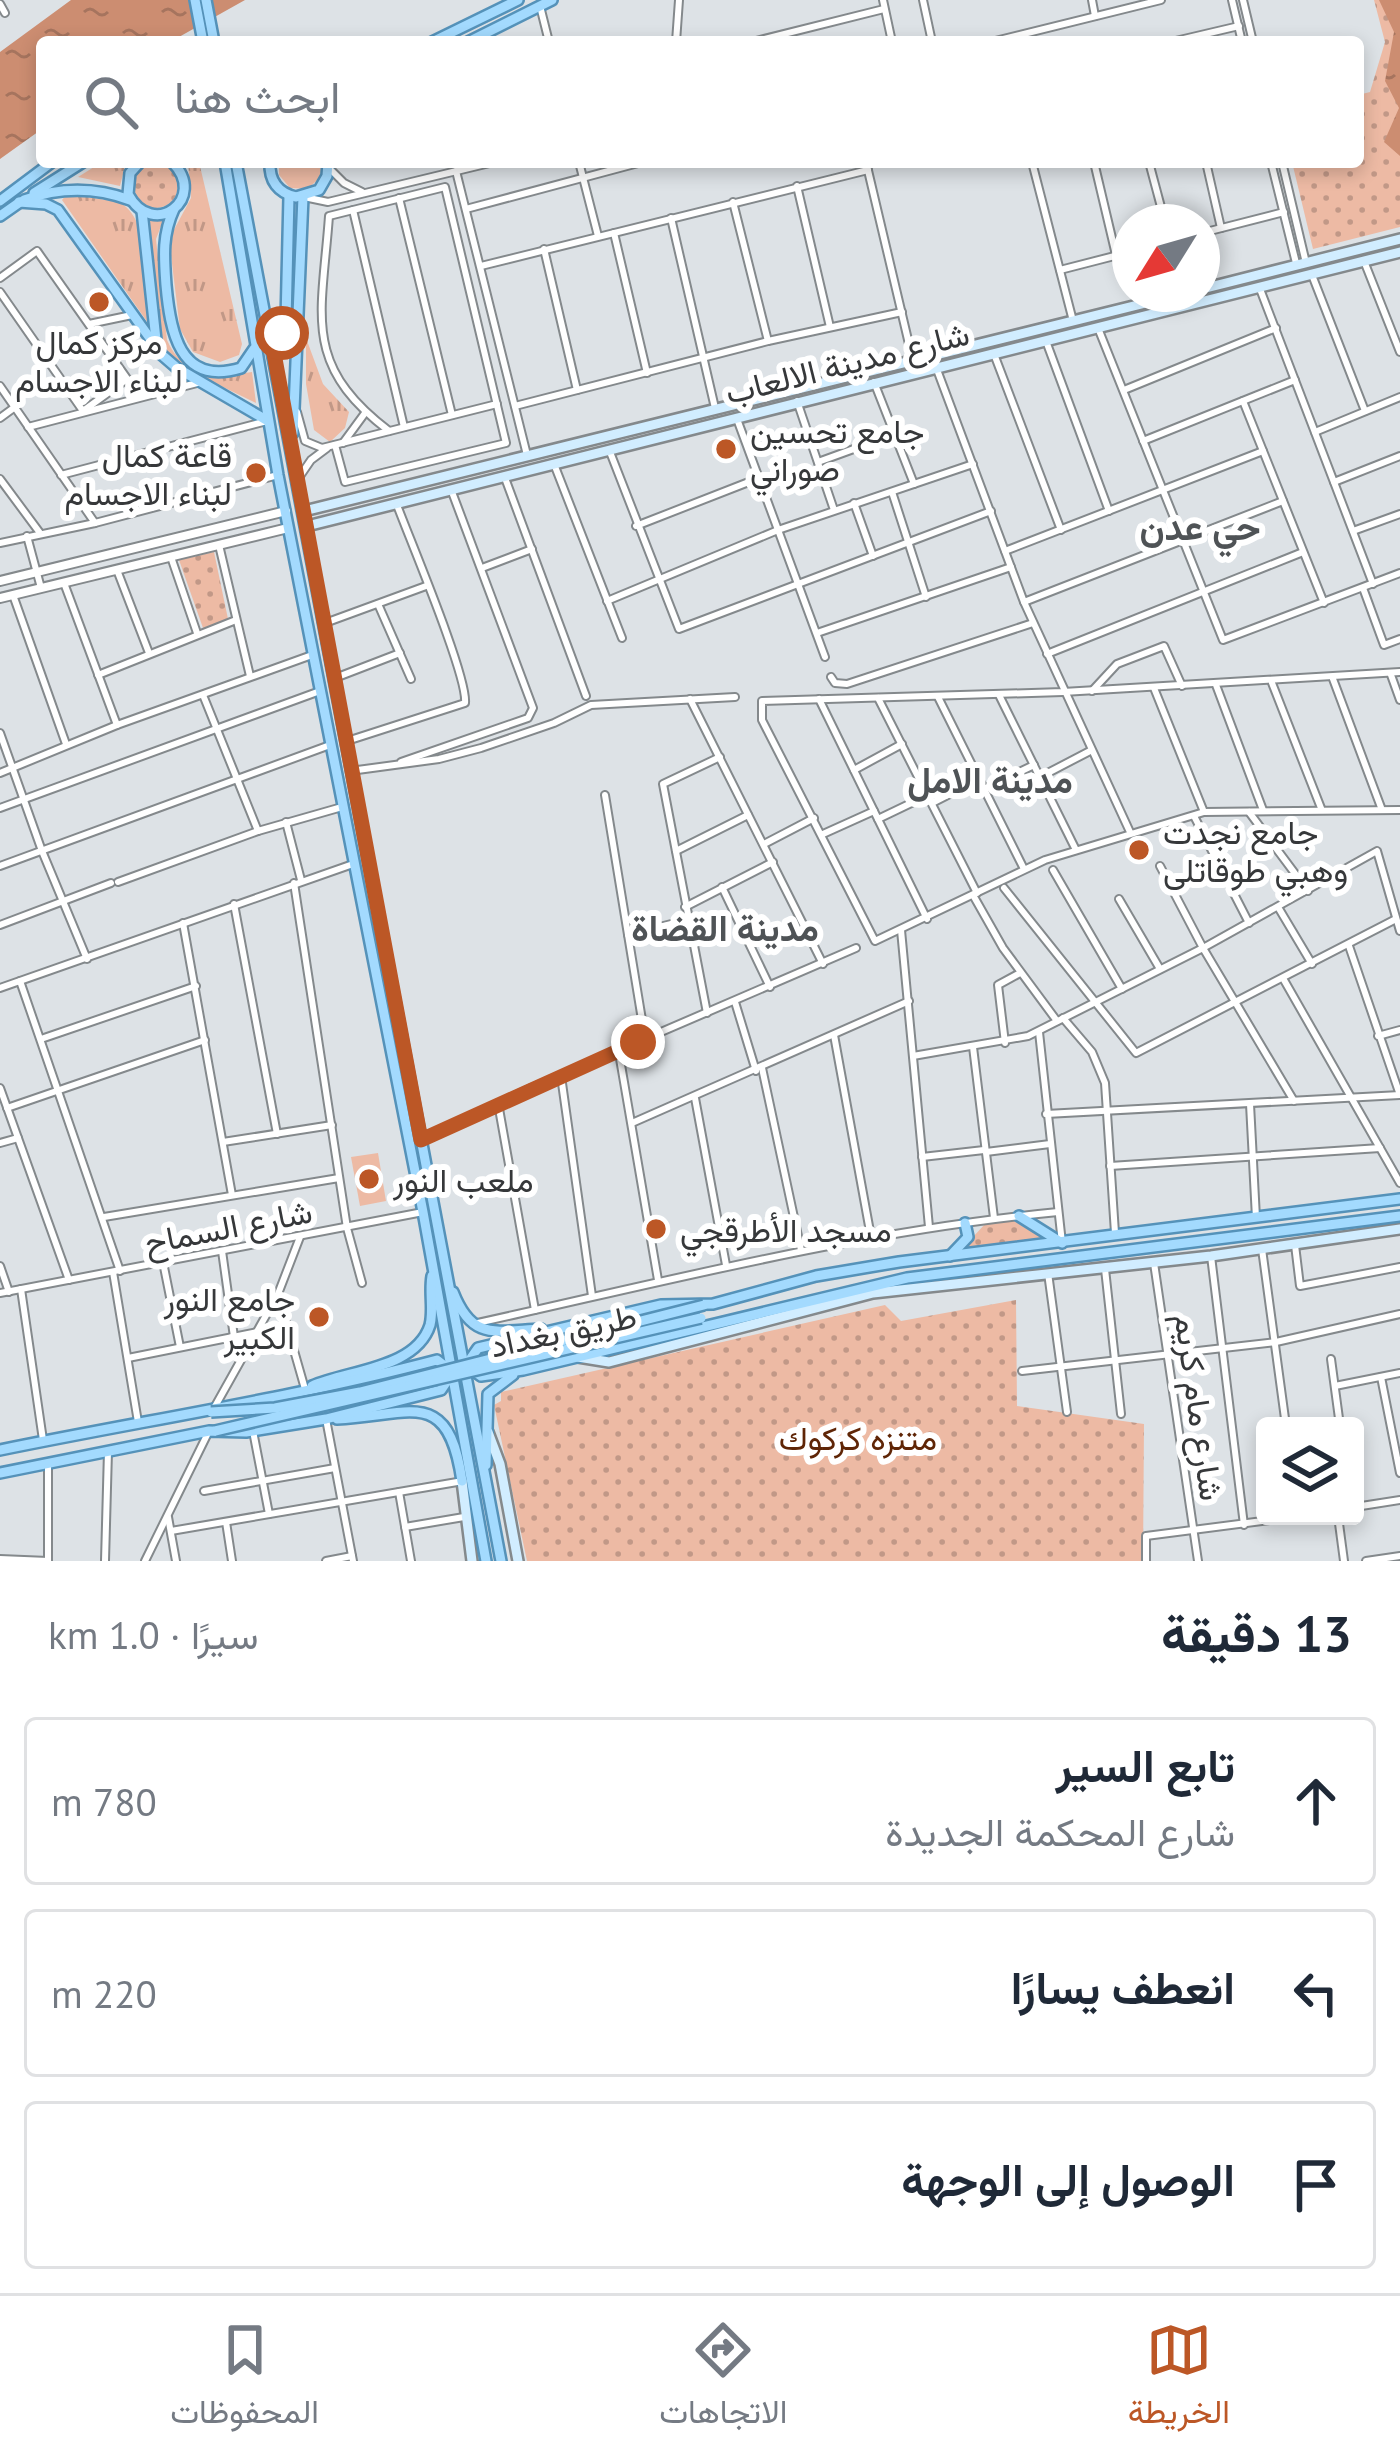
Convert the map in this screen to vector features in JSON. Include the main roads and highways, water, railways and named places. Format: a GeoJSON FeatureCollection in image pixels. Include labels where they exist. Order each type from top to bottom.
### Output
{"type":"FeatureCollection","features":[{"type":"Feature","properties":{"kind":"main road"},"geometry":{"type":"LineString","coordinates":[[195,0],[201,36]]}},
{"type":"Feature","properties":{"kind":"main road"},"geometry":{"type":"LineString","coordinates":[[206,0],[213,36]]}},
{"type":"Feature","properties":{"kind":"main road"},"geometry":{"type":"LineString","coordinates":[[444,36],[518,0]]}},
{"type":"Feature","properties":{"kind":"main road"},"geometry":{"type":"LineString","coordinates":[[480,36],[552,0]]}},
{"type":"Feature","properties":{"kind":"main road"},"geometry":{"type":"LineString","coordinates":[[0,201],[44,168]]}},
{"type":"Feature","properties":{"kind":"main road"},"geometry":{"type":"LineString","coordinates":[[0,217],[74,168]]}},
{"type":"Feature","properties":{"kind":"main road"},"geometry":{"type":"LineString","coordinates":[[133,168],[127,187],[131,201],[142,212],[158,215],[174,209]]}},
{"type":"Feature","properties":{"kind":"main road"},"geometry":{"type":"LineString","coordinates":[[178,168],[184,195],[174,209],[163,250],[171,331],[180,351],[200,366],[231,371],[247,364],[256,344]]}},
{"type":"Feature","properties":{"kind":"main road"},"geometry":{"type":"LineString","coordinates":[[231,168],[269,327],[421,1140],[461,1389],[501,1561]]}},
{"type":"Feature","properties":{"kind":"main road"},"geometry":{"type":"LineString","coordinates":[[231,168],[268,421],[423,1213],[439,1270],[471,1324],[491,1330],[552,1329]]}},
{"type":"Feature","properties":{"kind":"main road"},"geometry":{"type":"LineString","coordinates":[[271,168],[273,182],[289,196],[303,197],[319,190],[327,168]]}},
{"type":"Feature","properties":{"kind":"main road"},"geometry":{"type":"LineString","coordinates":[[20,202],[60,190],[87,190],[131,201]]}},
{"type":"Feature","properties":{"kind":"main road"},"geometry":{"type":"LineString","coordinates":[[269,327],[279,335],[286,321],[289,196]]}},
{"type":"Feature","properties":{"kind":"main road"},"geometry":{"type":"LineString","coordinates":[[293,457],[303,197]]}},
{"type":"Feature","properties":{"kind":"main road"},"geometry":{"type":"LineString","coordinates":[[20,202],[58,210],[157,349],[178,368],[268,421]]}},
{"type":"Feature","properties":{"kind":"main road"},"geometry":{"type":"LineString","coordinates":[[142,212],[157,349]]}},
{"type":"Feature","properties":{"kind":"main road"},"geometry":{"type":"LineString","coordinates":[[1220,284],[1400,239]]}},
{"type":"Feature","properties":{"kind":"main road","name":"شارع مدينة الالعاب"},"geometry":{"type":"LineString","coordinates":[[307,526],[1400,252]]}},
{"type":"Feature","properties":{"kind":"main road","name":"شارع مدينة الالعاب"},"geometry":{"type":"LineString","coordinates":[[304,511],[1112,312]]}},
{"type":"Feature","properties":{"kind":"main road"},"geometry":{"type":"LineString","coordinates":[[1138,312],[1139,318]]}},
{"type":"Feature","properties":{"kind":"main road"},"geometry":{"type":"LineString","coordinates":[[646,425],[650,439]]}},
{"type":"Feature","properties":{"kind":"main road","name":"طريق بغداد"},"geometry":{"type":"LineString","coordinates":[[1400,1199],[816,1276],[704,1305],[662,1305],[552,1329],[478,1348],[471,1354],[474,1370],[481,1376],[523,1370],[907,1278],[1057,1258],[1172,1252],[1400,1216]]}},
{"type":"Feature","properties":{"kind":"main road"},"geometry":{"type":"LineString","coordinates":[[1274,1215],[1274,1234]]}},
{"type":"Feature","properties":{"kind":"main road"},"geometry":{"type":"LineString","coordinates":[[1019,1216],[1062,1243]]}},
{"type":"Feature","properties":{"kind":"main road"},"geometry":{"type":"LineString","coordinates":[[950,1256],[968,1238],[964,1223]]}},
{"type":"Feature","properties":{"kind":"main road"},"geometry":{"type":"LineString","coordinates":[[1315,1228],[1318,1241]]}},
{"type":"Feature","properties":{"kind":"main road"},"geometry":{"type":"LineString","coordinates":[[578,1357],[609,1362],[779,1311],[873,1293],[1154,1260],[1172,1252],[1211,1256],[1400,1229]]}},
{"type":"Feature","properties":{"kind":"main road"},"geometry":{"type":"LineString","coordinates":[[1053,1273],[1057,1258]]}},
{"type":"Feature","properties":{"kind":"main road"},"geometry":{"type":"LineString","coordinates":[[996,1267],[997,1280]]}},
{"type":"Feature","properties":{"kind":"main road"},"geometry":{"type":"LineString","coordinates":[[305,1389],[394,1360],[417,1346],[430,1323],[439,1270]]}},
{"type":"Feature","properties":{"kind":"main road"},"geometry":{"type":"LineString","coordinates":[[212,1412],[274,1408],[360,1392],[704,1305]]}},
{"type":"Feature","properties":{"kind":"main road"},"geometry":{"type":"LineString","coordinates":[[212,1431],[701,1318],[736,1317]]}},
{"type":"Feature","properties":{"kind":"main road","name":"طريق بغداد"},"geometry":{"type":"LineString","coordinates":[[0,1450],[212,1412],[437,1360],[445,1364],[447,1381],[441,1390],[326,1419],[253,1431],[212,1431],[0,1473]]}},
{"type":"Feature","properties":{"kind":"main road"},"geometry":{"type":"LineString","coordinates":[[488,1500],[488,1394],[523,1370]]}},
{"type":"Feature","properties":{"kind":"main road"},"geometry":{"type":"LineString","coordinates":[[461,1389],[468,1480],[464,1517],[472,1561]]}},
{"type":"Feature","properties":{"kind":"main road"},"geometry":{"type":"LineString","coordinates":[[326,1419],[412,1411],[430,1414],[451,1434],[468,1480],[486,1561]]}},
{"type":"Feature","properties":{"kind":"main road"},"geometry":{"type":"LineString","coordinates":[[485,1426],[500,1464],[518,1561]]}},
{"type":"Feature","properties":{"kind":"water"},"geometry":{"type":"Polygon","coordinates":[[[71,0],[245,0],[181,36],[36,36],[36,133],[0,159],[0,52],[71,0]]]}},
{"type":"Feature","properties":{"kind":"water"},"geometry":{"type":"Polygon","coordinates":[[[1379,0],[1400,0],[1400,156],[1384,142],[1399,108],[1385,81],[1394,32],[1379,0]]]}},
{"type":"Feature","properties":{"kind":"place","name":"مركز كمال لبناء الاجسام"},"geometry":{"type":"Point","coordinates":[99,302]}},
{"type":"Feature","properties":{"kind":"place","name":"جامع تحسين صوراني"},"geometry":{"type":"Point","coordinates":[726,449]}},
{"type":"Feature","properties":{"kind":"place","name":"قاعة كمال لبناء الاجسام"},"geometry":{"type":"Point","coordinates":[256,473]}},
{"type":"Feature","properties":{"kind":"place","name":"جامع نجدت وهبي طوقاتلى"},"geometry":{"type":"Point","coordinates":[1139,850]}},
{"type":"Feature","properties":{"kind":"place","name":"ملعب النور"},"geometry":{"type":"Point","coordinates":[369,1179]}},
{"type":"Feature","properties":{"kind":"place","name":"مسجد الأطرقجي"},"geometry":{"type":"Point","coordinates":[656,1229]}},
{"type":"Feature","properties":{"kind":"place","name":"جامع النور الكبير"},"geometry":{"type":"Point","coordinates":[319,1317]}},
{"type":"Feature","properties":{"kind":"district","name":"حي عدن"},"geometry":{"type":"Point","coordinates":[1200,526]}},
{"type":"Feature","properties":{"kind":"district","name":"مدينة الامل"},"geometry":{"type":"Point","coordinates":[990,779]}},
{"type":"Feature","properties":{"kind":"district","name":"مدينة القضاة"},"geometry":{"type":"Point","coordinates":[725,927]}},
{"type":"Feature","properties":{"kind":"park label","name":"متنزه كركوك"},"geometry":{"type":"Point","coordinates":[858,1437]}}]}
